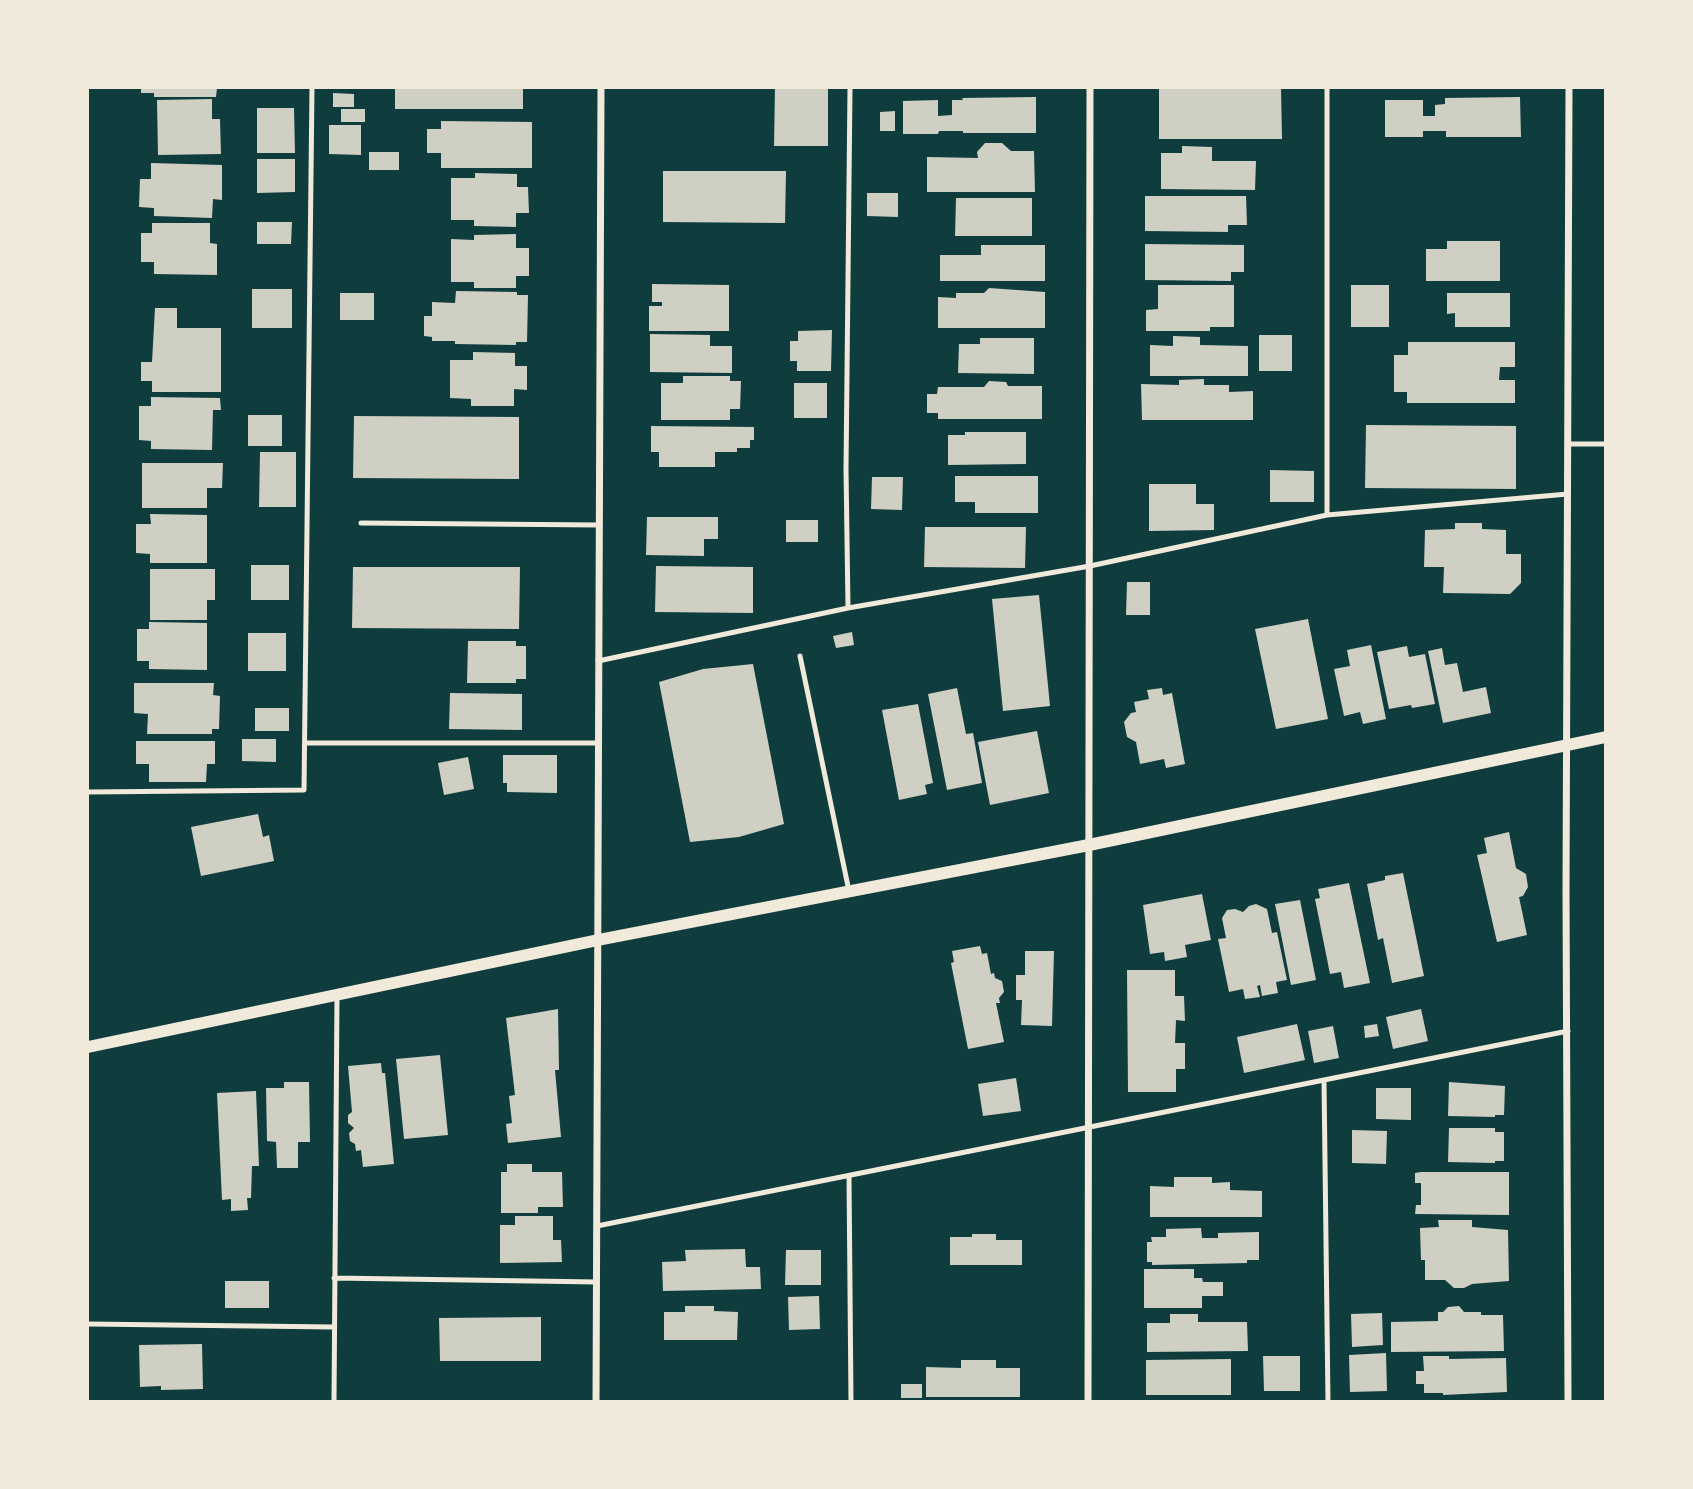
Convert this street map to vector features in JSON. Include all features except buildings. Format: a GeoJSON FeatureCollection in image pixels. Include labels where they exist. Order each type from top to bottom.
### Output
{"type":"FeatureCollection","features":[{"type":"Feature","properties":{"kind":"street"},"geometry":{"type":"LineString","coordinates":[[596,1402],[601,88]]}},
{"type":"Feature","properties":{"kind":"street"},"geometry":{"type":"LineString","coordinates":[[1088,1402],[1090,88]]}},
{"type":"Feature","properties":{"kind":"street"},"geometry":{"type":"LineString","coordinates":[[1568,1402],[1569,88]]}},
{"type":"Feature","properties":{"kind":"street"},"geometry":{"type":"LineString","coordinates":[[88,1047],[598,940],[1089,845],[1605,737]]}},
{"type":"Feature","properties":{"kind":"lane"},"geometry":{"type":"LineString","coordinates":[[88,792],[304,790],[312,88]]}},
{"type":"Feature","properties":{"kind":"lane"},"geometry":{"type":"LineString","coordinates":[[848,608],[846,469],[850,88]]}},
{"type":"Feature","properties":{"kind":"lane"},"geometry":{"type":"LineString","coordinates":[[1327,88],[1327,515]]}},
{"type":"Feature","properties":{"kind":"lane"},"geometry":{"type":"LineString","coordinates":[[1568,444],[1605,444]]}},
{"type":"Feature","properties":{"kind":"lane"},"geometry":{"type":"LineString","coordinates":[[598,660],[848,608],[1090,566],[1327,515],[1568,494]]}},
{"type":"Feature","properties":{"kind":"lane"},"geometry":{"type":"LineString","coordinates":[[361,523],[599,525]]}},
{"type":"Feature","properties":{"kind":"lane"},"geometry":{"type":"LineString","coordinates":[[800,656],[849,891]]}},
{"type":"Feature","properties":{"kind":"lane"},"geometry":{"type":"LineString","coordinates":[[305,743],[598,743]]}},
{"type":"Feature","properties":{"kind":"lane"},"geometry":{"type":"LineString","coordinates":[[334,1402],[337,994]]}},
{"type":"Feature","properties":{"kind":"lane"},"geometry":{"type":"LineString","coordinates":[[597,1226],[1568,1031]]}},
{"type":"Feature","properties":{"kind":"lane"},"geometry":{"type":"LineString","coordinates":[[1324,1081],[1328,1402]]}},
{"type":"Feature","properties":{"kind":"lane"},"geometry":{"type":"LineString","coordinates":[[849,1176],[851,1402]]}},
{"type":"Feature","properties":{"kind":"lane"},"geometry":{"type":"LineString","coordinates":[[334,1278],[597,1282]]}},
{"type":"Feature","properties":{"kind":"lane"},"geometry":{"type":"LineString","coordinates":[[88,1324],[334,1327]]}}]}
